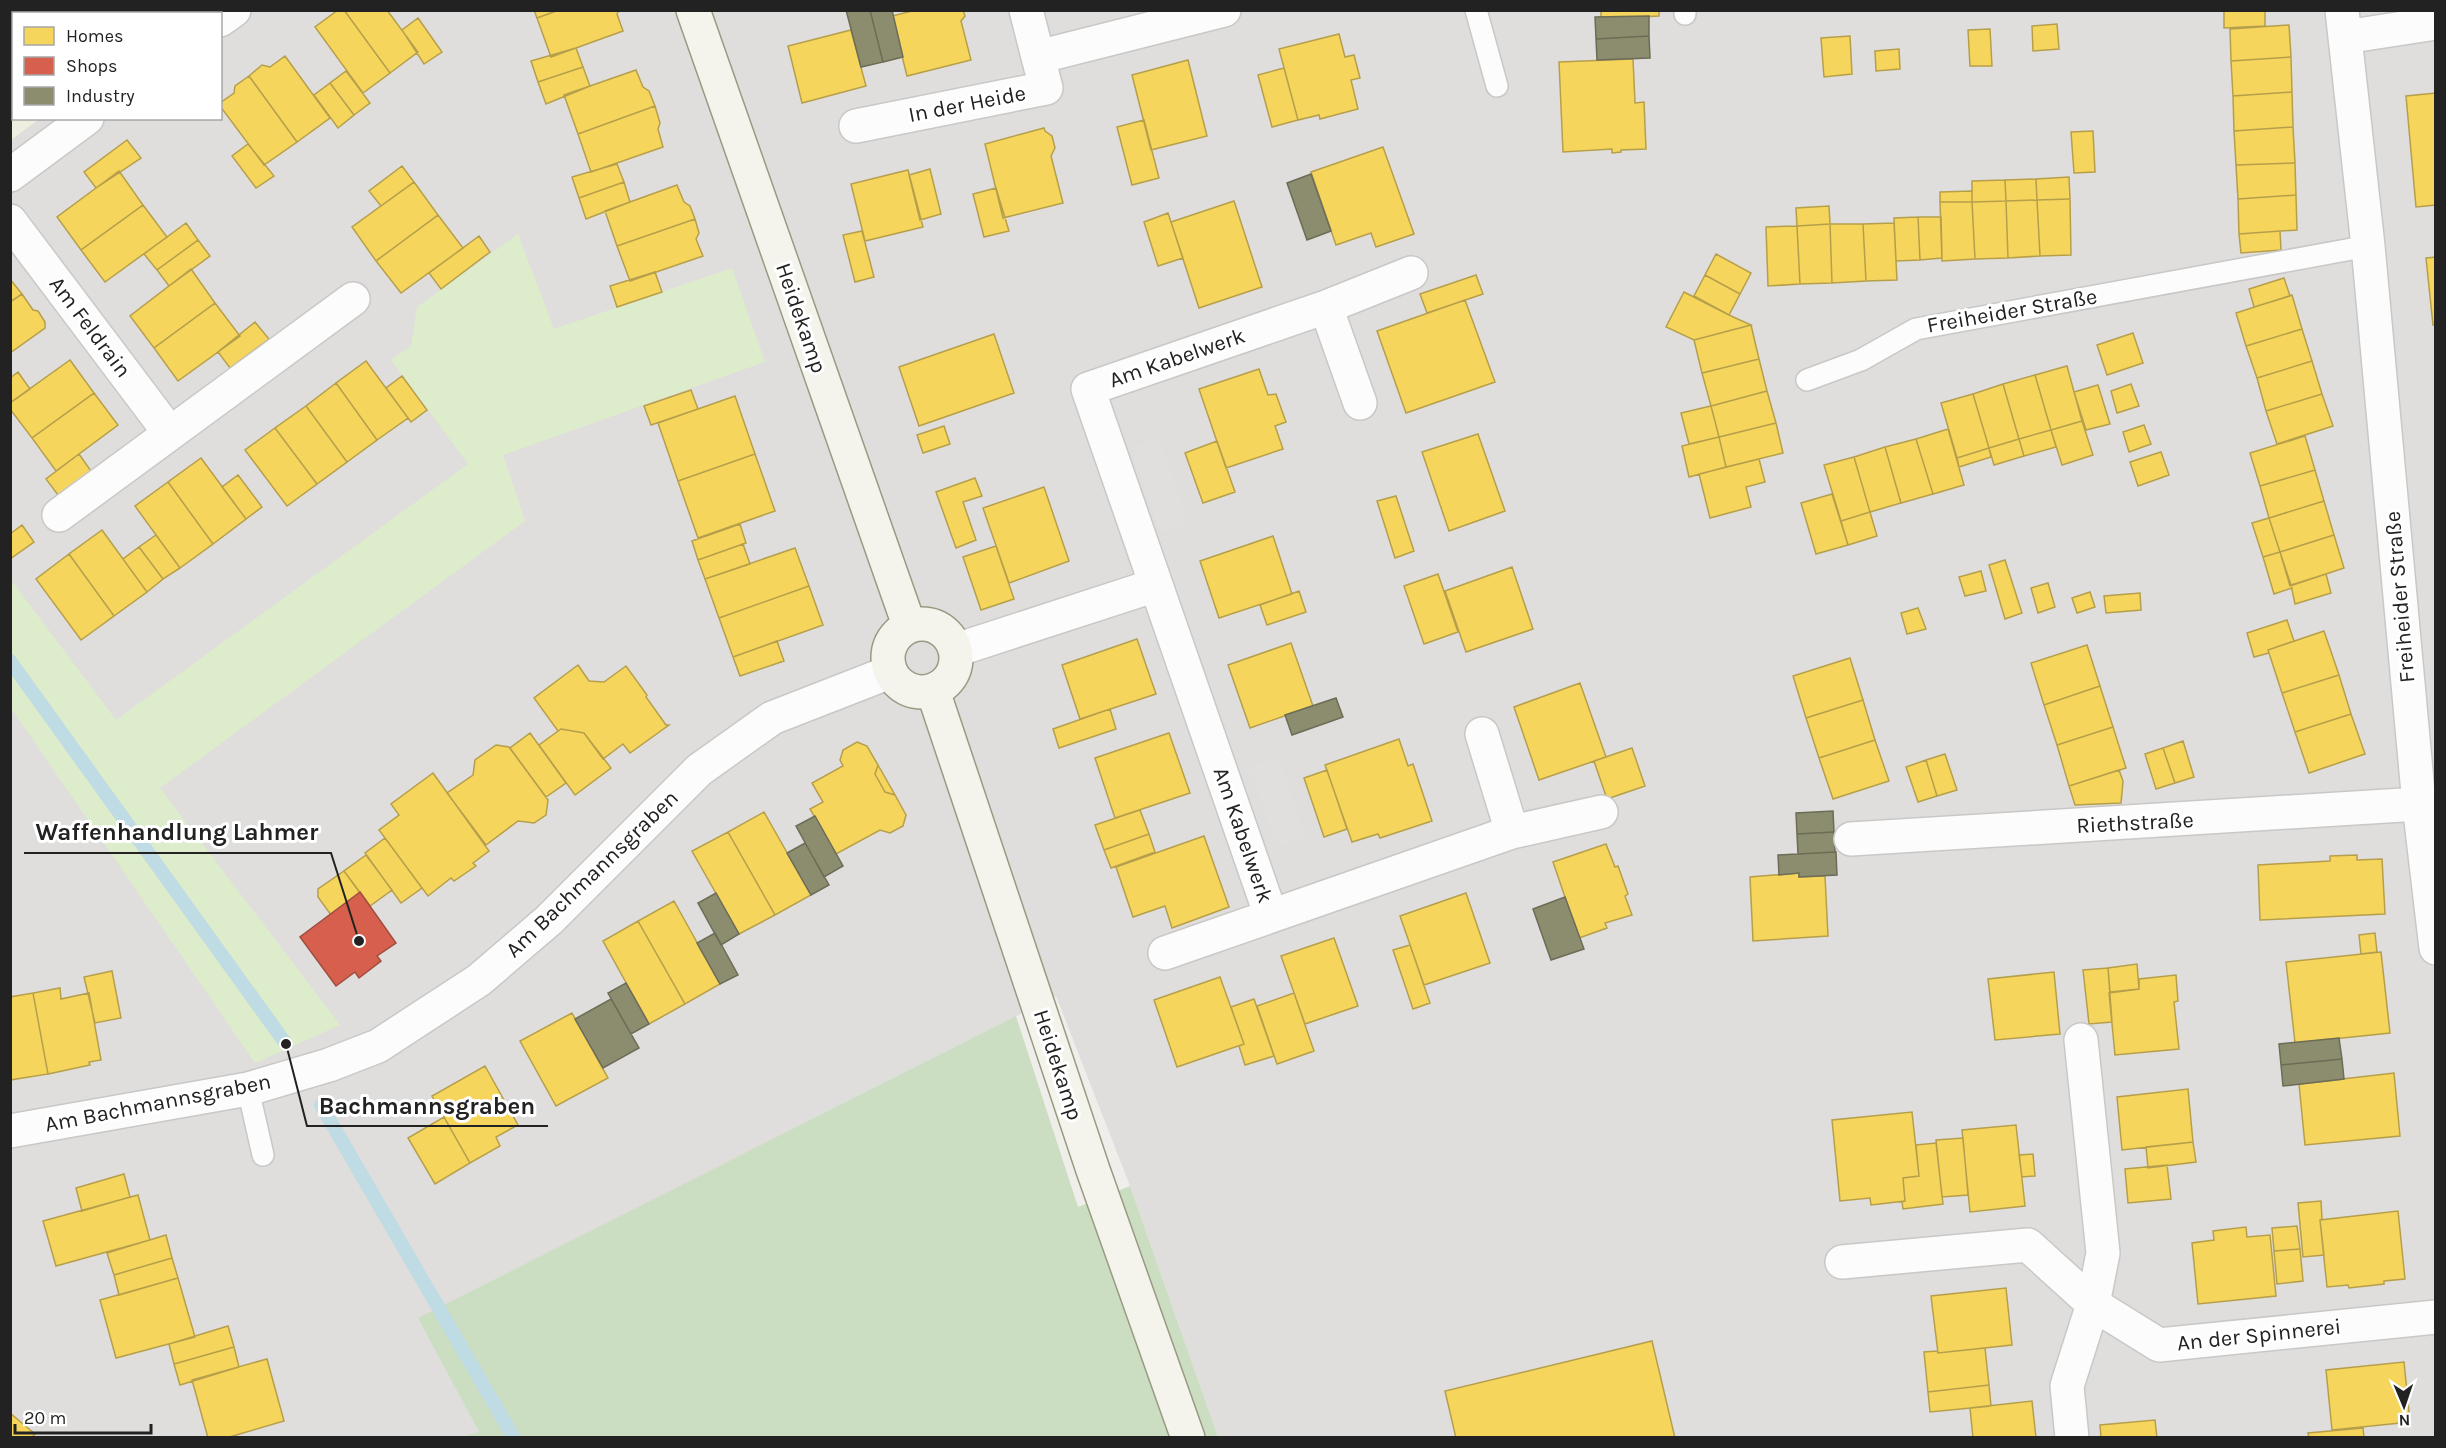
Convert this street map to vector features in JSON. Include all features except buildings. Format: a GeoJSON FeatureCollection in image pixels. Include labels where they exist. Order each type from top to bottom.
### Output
{"type":"FeatureCollection","features":[{"type":"Feature","properties":{"kind":"street","name":"Heidekamp"},"geometry":{"type":"LineString","coordinates":[[693,10],[909,625]]}},
{"type":"Feature","properties":{"kind":"street","name":"In der Heide"},"geometry":{"type":"LineString","coordinates":[[856,126],[1046,88],[1026,10]]}},
{"type":"Feature","properties":{"kind":"street","name":"In der Heide"},"geometry":{"type":"LineString","coordinates":[[1038,57],[1224,10]]}},
{"type":"Feature","properties":{"kind":"street"},"geometry":{"type":"LineString","coordinates":[[2344,24],[2436,24]]}},
{"type":"Feature","properties":{"kind":"street","name":"Freiheider Straße"},"geometry":{"type":"LineString","coordinates":[[2344,24],[2368,246],[2419,804],[2436,948]]}},
{"type":"Feature","properties":{"kind":"street"},"geometry":{"type":"LineString","coordinates":[[10,175],[84,120]]}},
{"type":"Feature","properties":{"kind":"street","name":"Am Feldrain"},"geometry":{"type":"LineString","coordinates":[[10,221],[169,432]]}},
{"type":"Feature","properties":{"kind":"street","name":"Am Kabelwerk"},"geometry":{"type":"LineString","coordinates":[[1271,916],[1088,389],[1326,307],[1411,273]]}},
{"type":"Feature","properties":{"kind":"street"},"geometry":{"type":"LineString","coordinates":[[59,515],[353,299]]}},
{"type":"Feature","properties":{"kind":"street"},"geometry":{"type":"LineString","coordinates":[[1326,307],[1360,403]]}},
{"type":"Feature","properties":{"kind":"street"},"geometry":{"type":"LineString","coordinates":[[956,650],[1156,585]]}},
{"type":"Feature","properties":{"kind":"street"},"geometry":{"type":"LineString","coordinates":[[922,623],[935,625],[945,632],[956,650],[954,672],[946,683],[933,691],[916,693],[904,688],[890,672],[887,662],[888,649],[893,639],[909,625],[922,623]]}},
{"type":"Feature","properties":{"kind":"street","name":"Am Bachmannsgraben"},"geometry":{"type":"LineString","coordinates":[[10,1131],[248,1089],[329,1065],[378,1046],[479,980],[549,921],[699,770],[772,718],[890,672]]}},
{"type":"Feature","properties":{"kind":"street","name":"Heidekamp"},"geometry":{"type":"LineString","coordinates":[[933,691],[1093,1170],[1188,1437]]}},
{"type":"Feature","properties":{"kind":"street"},"geometry":{"type":"LineString","coordinates":[[1482,734],[1512,832]]}},
{"type":"Feature","properties":{"kind":"street","name":"Riethstraße"},"geometry":{"type":"LineString","coordinates":[[1851,839],[2419,804]]}},
{"type":"Feature","properties":{"kind":"street","name":"Am Kabelwerk"},"geometry":{"type":"LineString","coordinates":[[1165,953],[1512,832],[1600,812]]}},
{"type":"Feature","properties":{"kind":"street"},"geometry":{"type":"LineString","coordinates":[[2072,1437],[2067,1386],[2093,1304],[2103,1253],[2081,1041]]}},
{"type":"Feature","properties":{"kind":"street","name":"An der Spinnerei"},"geometry":{"type":"LineString","coordinates":[[1842,1262],[2028,1245],[2093,1304],[2160,1344],[2436,1317]]}},
{"type":"Feature","properties":{"kind":"lane"},"geometry":{"type":"LineString","coordinates":[[1476,10],[1497,86]]}},
{"type":"Feature","properties":{"kind":"lane","name":"Freiheider Straße"},"geometry":{"type":"LineString","coordinates":[[1807,380],[1861,360],[1916,329],[2368,246]]}},
{"type":"Feature","properties":{"kind":"lane"},"geometry":{"type":"LineString","coordinates":[[248,1089],[263,1155]]}},
{"type":"Feature","properties":{"kind":"shaded area"},"geometry":{"type":"Polygon","coordinates":[[[2435,11],[2435,1437],[1218,1437],[1130,1186],[1056,996],[419,1318],[479,1432],[463,1438],[11,1437],[10,140],[38,120],[222,120],[222,12],[184,12],[2435,11]]]}},
{"type":"Feature","properties":{"kind":"shaded area"},"geometry":{"type":"Polygon","coordinates":[[[1159,438],[1189,522],[1161,533],[1131,448],[1159,438]]]}},
{"type":"Feature","properties":{"kind":"shaded area"},"geometry":{"type":"Polygon","coordinates":[[[1278,757],[1306,837],[1277,847],[1249,767],[1278,757]]]}},
{"type":"Feature","properties":{"kind":"green space"},"geometry":{"type":"Polygon","coordinates":[[[11,10],[186,10],[185,12],[12,12],[12,120],[38,120],[11,140],[11,10]]]}},
{"type":"Feature","properties":{"kind":"green space"},"geometry":{"type":"Polygon","coordinates":[[[518,234],[554,329],[732,268],[765,362],[503,455],[525,521],[160,788],[340,1025],[255,1063],[11,708],[11,580],[116,720],[468,464],[391,360],[411,346],[417,307],[518,234]]]}},
{"type":"Feature","properties":{"kind":"green space"},"geometry":{"type":"Polygon","coordinates":[[[1016,1016],[1078,1207],[1130,1186],[1218,1437],[463,1437],[479,1432],[418,1318],[1016,1016]]]}},
{"type":"Feature","properties":{"kind":"waterway"},"geometry":{"type":"LineString","coordinates":[[10,661],[286,1044]]}},
{"type":"Feature","properties":{"kind":"waterway"},"geometry":{"type":"LineString","coordinates":[[321,1105],[514,1438]]}},
{"type":"Feature","properties":{"kind":"place","name":"Waffenhandlung Lahmer"},"geometry":{"type":"Point","coordinates":[359,941]}},
{"type":"Feature","properties":{"kind":"place","name":"Bachmannsgraben"},"geometry":{"type":"Point","coordinates":[286,1044]}}]}
